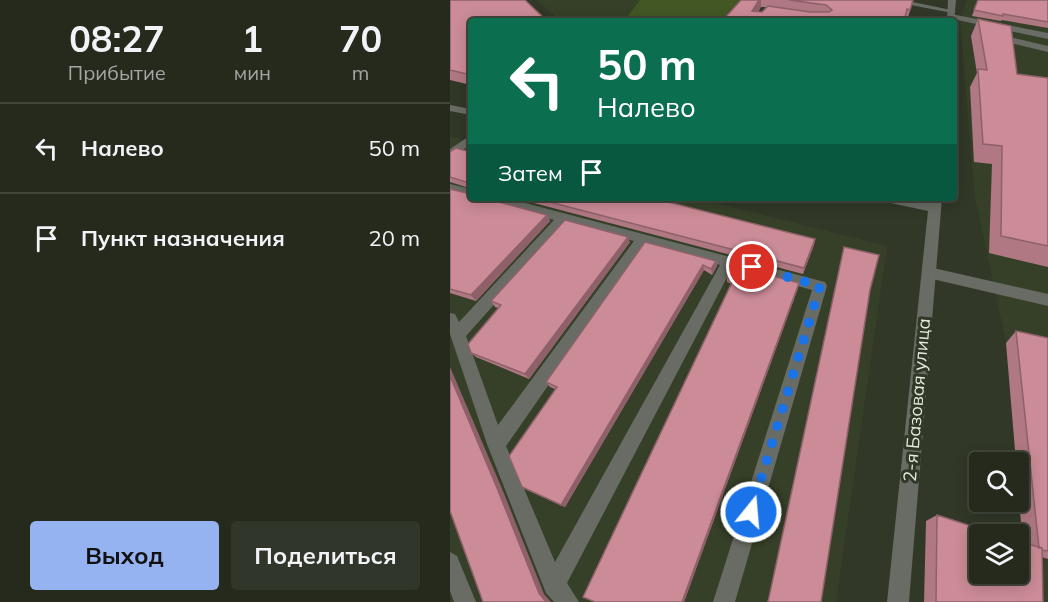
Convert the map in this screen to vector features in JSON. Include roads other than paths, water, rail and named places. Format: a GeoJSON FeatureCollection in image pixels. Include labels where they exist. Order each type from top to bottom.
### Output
{"type":"FeatureCollection","features":[{"type":"Feature","properties":{"kind":"street"},"geometry":{"type":"LineString","coordinates":[[889,0],[951,16],[1048,36]]}},
{"type":"Feature","properties":{"kind":"street"},"geometry":{"type":"LineString","coordinates":[[951,16],[952,0]]}},
{"type":"Feature","properties":{"kind":"street"},"geometry":{"type":"LineString","coordinates":[[957,27],[975,31]]}},
{"type":"Feature","properties":{"kind":"street"},"geometry":{"type":"LineString","coordinates":[[985,34],[1048,49]]}},
{"type":"Feature","properties":{"kind":"street"},"geometry":{"type":"LineString","coordinates":[[450,108],[468,111]]}},
{"type":"Feature","properties":{"kind":"street"},"geometry":{"type":"LineString","coordinates":[[450,155],[468,140]]}},
{"type":"Feature","properties":{"kind":"street"},"geometry":{"type":"LineString","coordinates":[[450,188],[468,192]]}},
{"type":"Feature","properties":{"kind":"street"},"geometry":{"type":"LineString","coordinates":[[500,201],[820,286],[724,602]]}},
{"type":"Feature","properties":{"kind":"street"},"geometry":{"type":"LineString","coordinates":[[916,201],[936,203]]}},
{"type":"Feature","properties":{"kind":"street","name":"2-я Базовая улица"},"geometry":{"type":"LineString","coordinates":[[898,602],[936,203]]}},
{"type":"Feature","properties":{"kind":"street"},"geometry":{"type":"LineString","coordinates":[[564,218],[454,326],[496,444],[554,585],[568,602]]}},
{"type":"Feature","properties":{"kind":"street"},"geometry":{"type":"LineString","coordinates":[[496,444],[643,239]]}},
{"type":"Feature","properties":{"kind":"street"},"geometry":{"type":"LineString","coordinates":[[554,585],[729,261]]}},
{"type":"Feature","properties":{"kind":"street"},"geometry":{"type":"LineString","coordinates":[[929,273],[1048,300]]}},
{"type":"Feature","properties":{"kind":"street"},"geometry":{"type":"LineString","coordinates":[[450,563],[465,602]]}}]}
